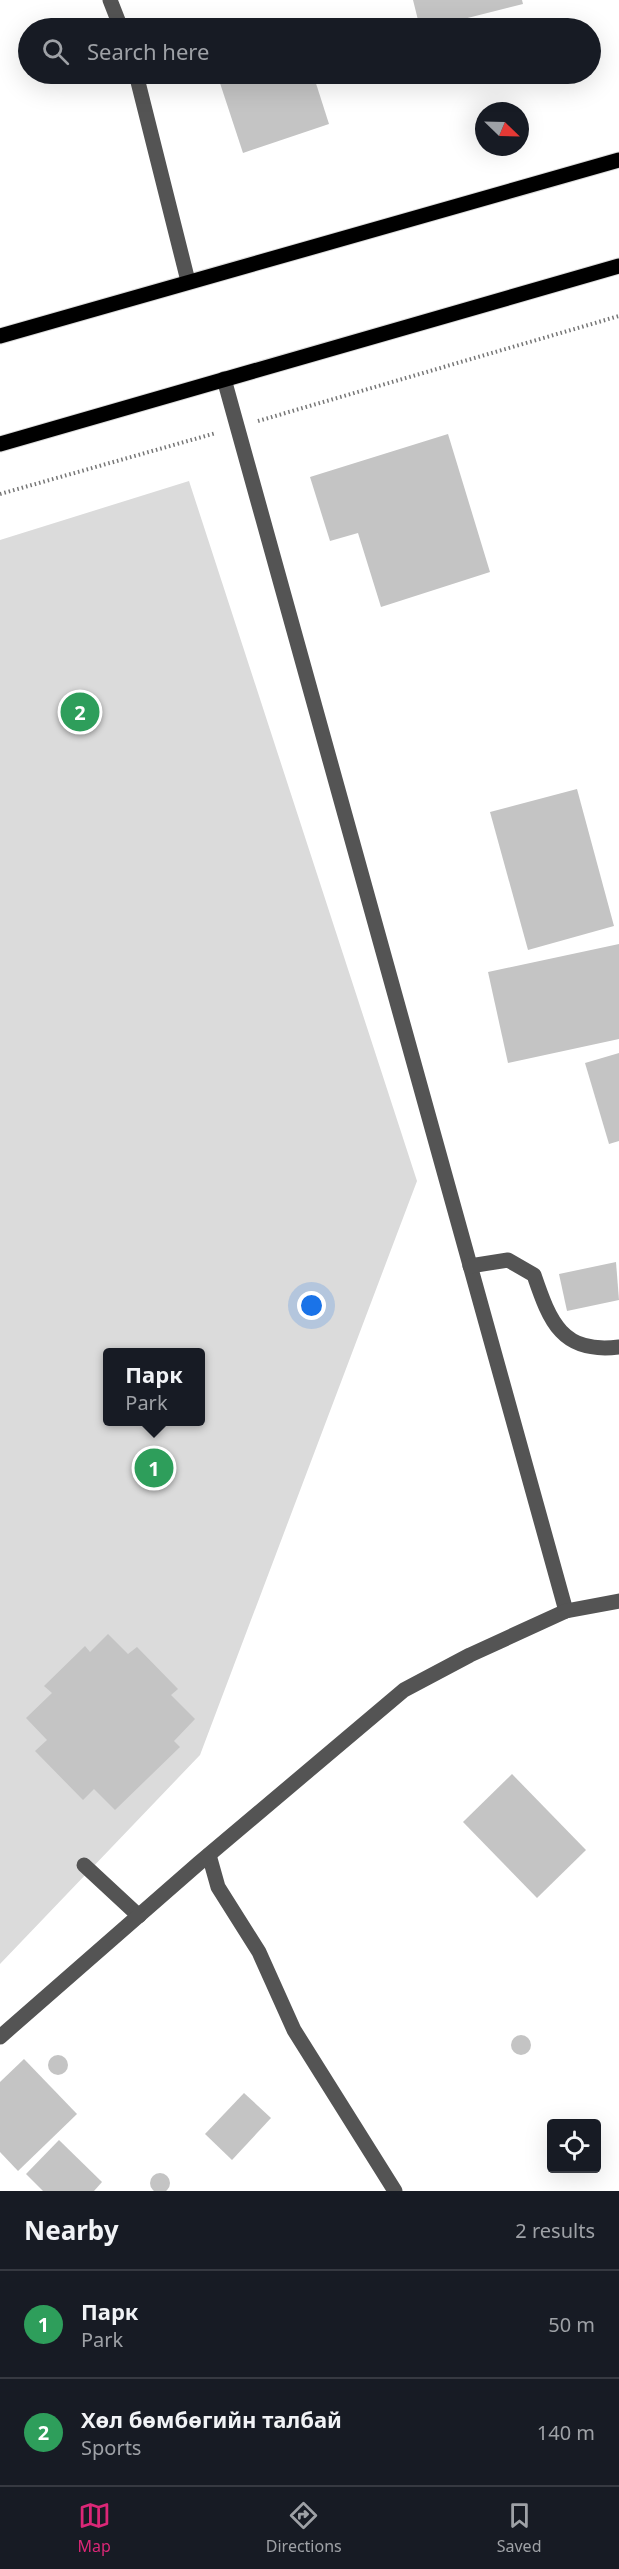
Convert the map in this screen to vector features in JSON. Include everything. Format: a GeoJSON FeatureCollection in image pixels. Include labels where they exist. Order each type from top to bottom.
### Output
{"type":"FeatureCollection","features":[{"type":"Feature","properties":{"kind":"main road"},"geometry":{"type":"LineString","coordinates":[[0,336],[619,160]]}},
{"type":"Feature","properties":{"kind":"main road"},"geometry":{"type":"LineString","coordinates":[[0,444],[619,266]]}},
{"type":"Feature","properties":{"kind":"street"},"geometry":{"type":"LineString","coordinates":[[110,0],[117,18]]}},
{"type":"Feature","properties":{"kind":"street"},"geometry":{"type":"LineString","coordinates":[[139,84],[188,281]]}},
{"type":"Feature","properties":{"kind":"street"},"geometry":{"type":"LineString","coordinates":[[224,379],[566,1611]]}},
{"type":"Feature","properties":{"kind":"street"},"geometry":{"type":"LineString","coordinates":[[470,1266],[508,1260],[534,1275],[546,1311],[564,1335],[588,1348],[619,1347]]}},
{"type":"Feature","properties":{"kind":"street"},"geometry":{"type":"LineString","coordinates":[[0,2037],[208,1855],[405,1690],[470,1654],[566,1611],[619,1601]]}},
{"type":"Feature","properties":{"kind":"street"},"geometry":{"type":"LineString","coordinates":[[208,1855],[218,1887],[259,1952],[294,2030],[396,2191]]}},
{"type":"Feature","properties":{"kind":"street"},"geometry":{"type":"LineString","coordinates":[[84,1865],[139,1916]]}},
{"type":"Feature","properties":{"kind":"path"},"geometry":{"type":"LineString","coordinates":[[0,494],[619,316]]}},
{"type":"Feature","properties":{"kind":"shaded area"},"geometry":{"type":"Polygon","coordinates":[[[189,481],[417,1181],[200,1755],[0,1964],[0,540],[189,481]]]}},
{"type":"Feature","properties":{"kind":"building"},"geometry":{"type":"Polygon","coordinates":[[[413,0],[522,0],[523,4],[468,18],[418,18],[413,0]]]}},
{"type":"Feature","properties":{"kind":"building"},"geometry":{"type":"Polygon","coordinates":[[[220,84],[316,84],[329,124],[243,153],[220,84]]]}},
{"type":"Feature","properties":{"kind":"building"},"geometry":{"type":"Polygon","coordinates":[[[448,434],[490,572],[381,607],[358,533],[330,541],[310,477],[448,434]]]}},
{"type":"Feature","properties":{"kind":"building"},"geometry":{"type":"Polygon","coordinates":[[[577,789],[614,926],[528,950],[490,812],[577,789]]]}},
{"type":"Feature","properties":{"kind":"building"},"geometry":{"type":"Polygon","coordinates":[[[619,944],[619,1039],[508,1063],[488,972],[619,944]]]}},
{"type":"Feature","properties":{"kind":"building"},"geometry":{"type":"Polygon","coordinates":[[[619,1053],[619,1141],[609,1144],[585,1063],[619,1053]]]}},
{"type":"Feature","properties":{"kind":"building"},"geometry":{"type":"Polygon","coordinates":[[[616,1262],[619,1300],[567,1311],[559,1274],[616,1262]]]}},
{"type":"Feature","properties":{"kind":"building"},"geometry":{"type":"Polygon","coordinates":[[[108,1634],[128,1654],[137,1647],[178,1689],[171,1695],[195,1719],[174,1741],[180,1747],[115,1810],[94,1789],[83,1800],[35,1751],[47,1740],[26,1718],[52,1693],[44,1686],[85,1646],[90,1652],[108,1634]]]}},
{"type":"Feature","properties":{"kind":"building"},"geometry":{"type":"Polygon","coordinates":[[[512,1774],[586,1850],[537,1898],[463,1822],[512,1774]]]}},
{"type":"Feature","properties":{"kind":"building"},"geometry":{"type":"Polygon","coordinates":[[[517,2035],[525,2035],[531,2041],[531,2049],[525,2055],[517,2055],[511,2049],[511,2041],[517,2035]]]}},
{"type":"Feature","properties":{"kind":"building"},"geometry":{"type":"Polygon","coordinates":[[[54,2055],[62,2055],[68,2061],[68,2069],[62,2075],[54,2075],[48,2069],[48,2061],[54,2055]]]}},
{"type":"Feature","properties":{"kind":"building"},"geometry":{"type":"Polygon","coordinates":[[[24,2059],[77,2114],[18,2171],[0,2152],[0,2082],[24,2059]]]}},
{"type":"Feature","properties":{"kind":"building"},"geometry":{"type":"Polygon","coordinates":[[[244,2093],[271,2118],[232,2160],[205,2134],[244,2093]]]}},
{"type":"Feature","properties":{"kind":"building"},"geometry":{"type":"Polygon","coordinates":[[[59,2140],[102,2182],[94,2191],[43,2191],[26,2174],[59,2140]]]}},
{"type":"Feature","properties":{"kind":"building"},"geometry":{"type":"Polygon","coordinates":[[[156,2174],[164,2174],[169,2179],[169,2187],[166,2191],[154,2191],[151,2187],[151,2179],[156,2174]]]}},
{"type":"Feature","properties":{"kind":"place","name":"Хөл бөмбөгийн талбай"},"geometry":{"type":"Point","coordinates":[80,712]}},
{"type":"Feature","properties":{"kind":"place","name":"Парк"},"geometry":{"type":"Point","coordinates":[154,1468]}}]}
